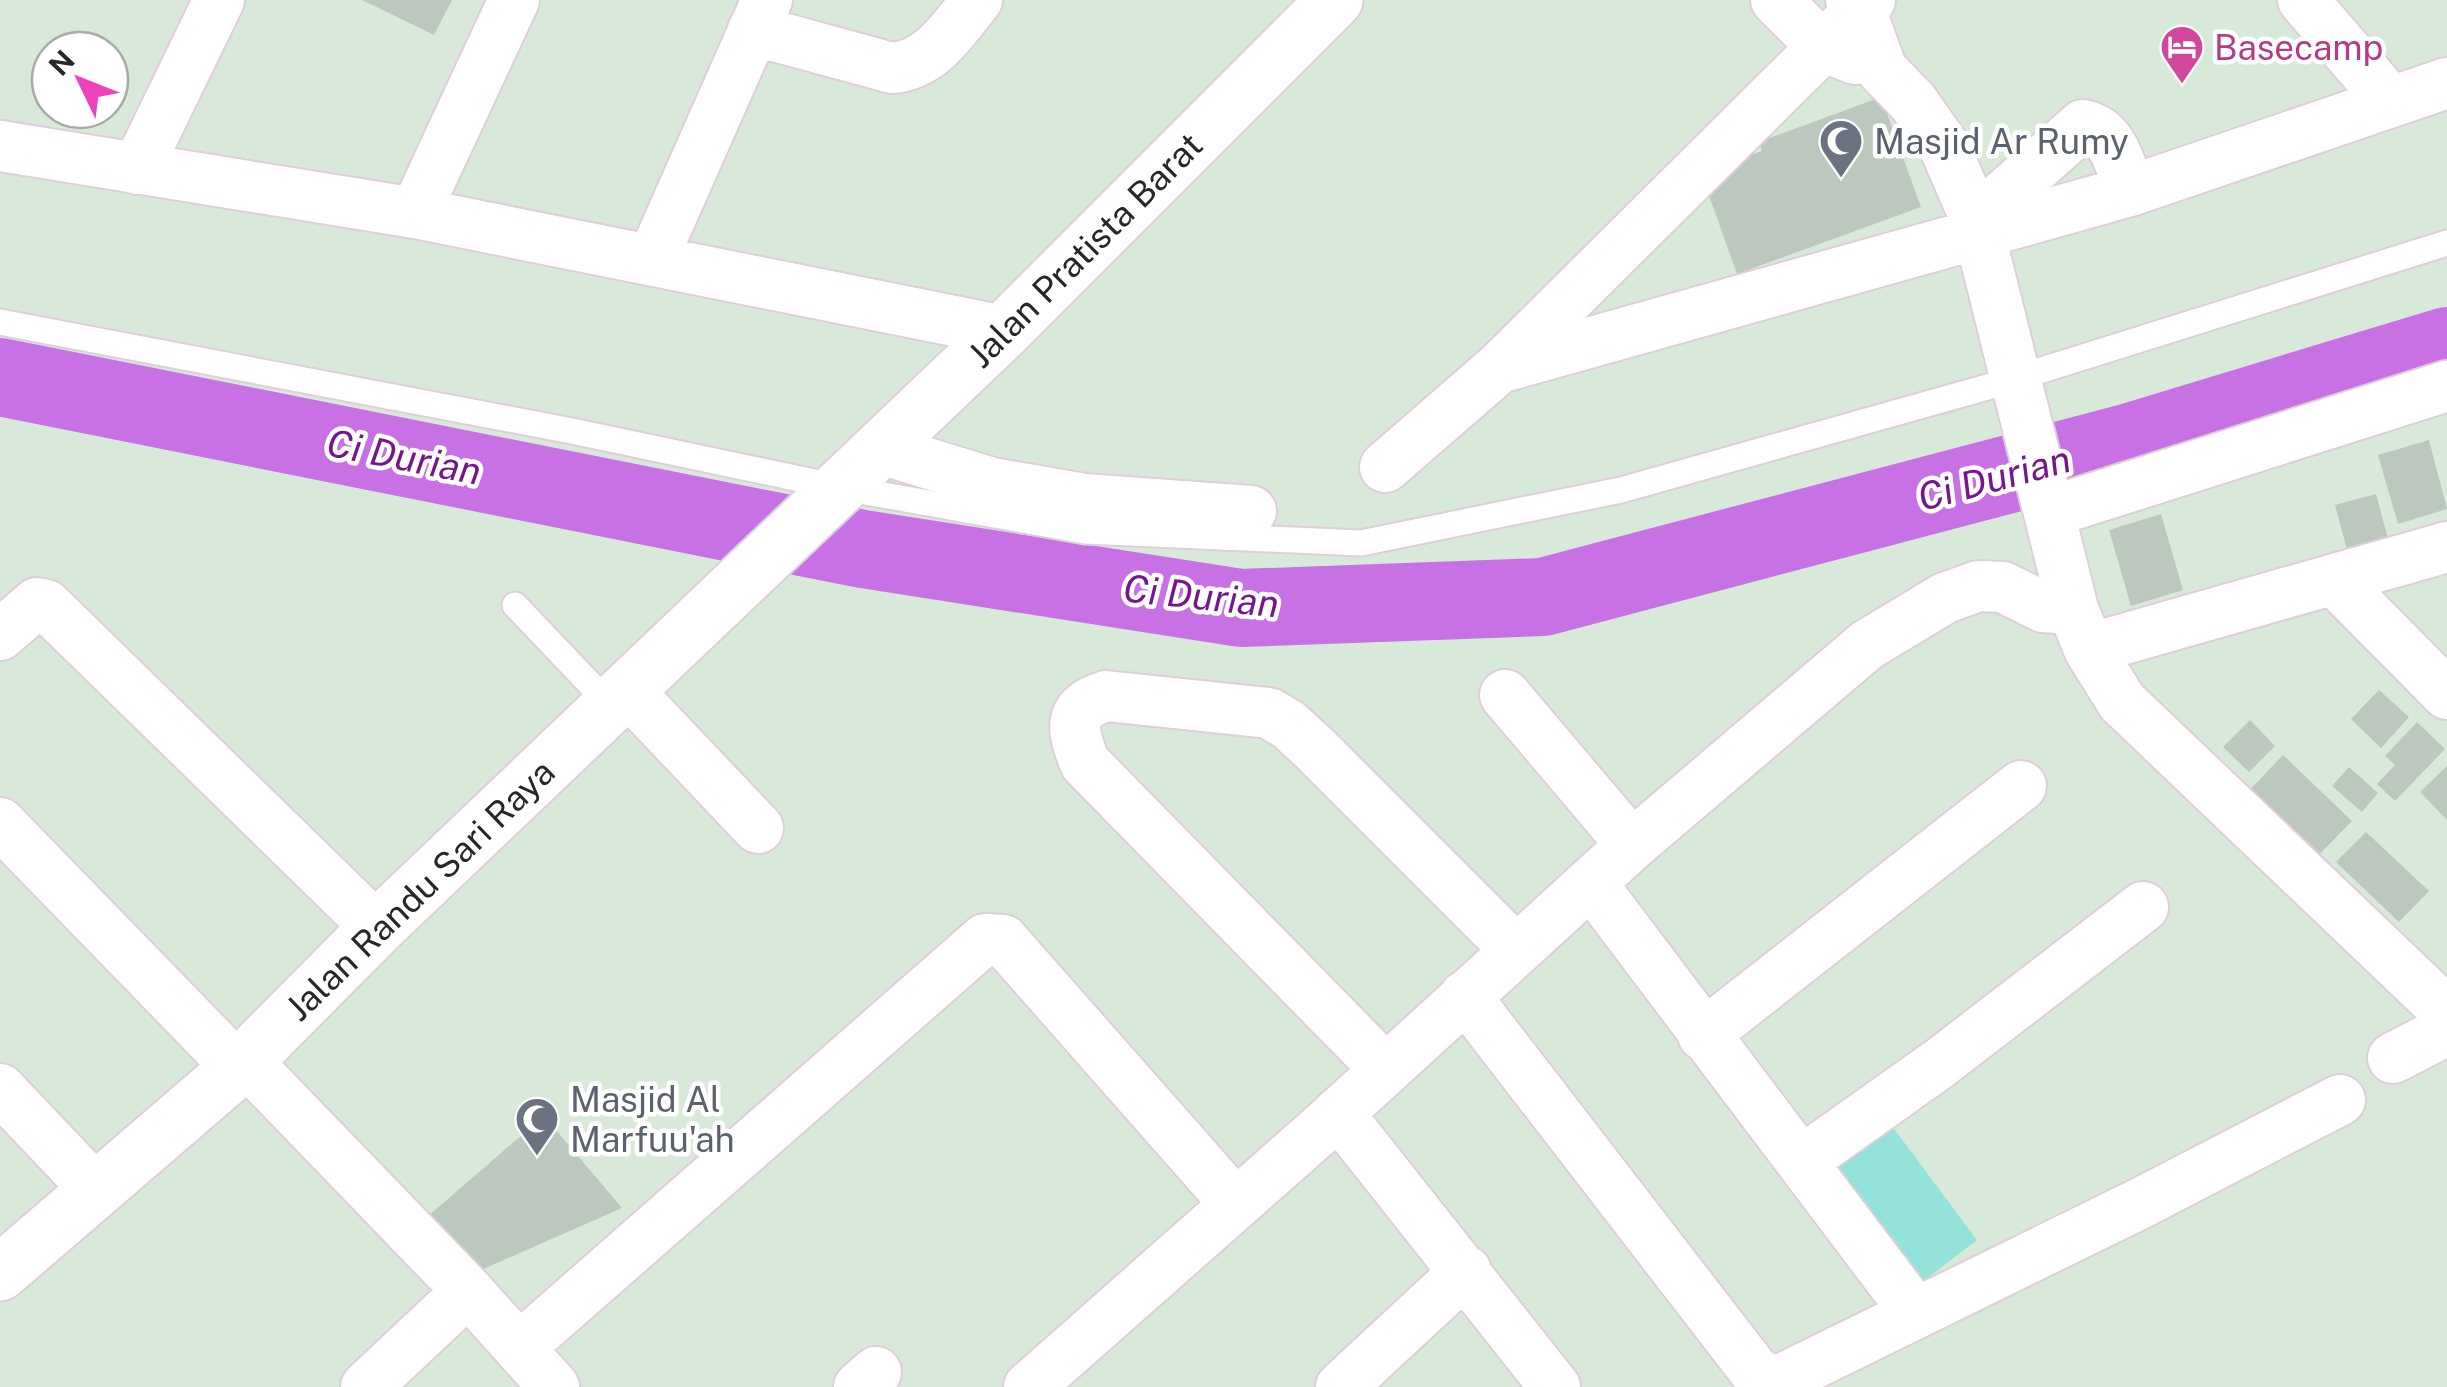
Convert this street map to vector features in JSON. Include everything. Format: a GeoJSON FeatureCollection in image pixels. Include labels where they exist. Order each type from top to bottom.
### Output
{"type":"FeatureCollection","features":[{"type":"Feature","properties":{"kind":"street"},"geometry":{"type":"LineString","coordinates":[[137,168],[219,0]]}},
{"type":"Feature","properties":{"kind":"street"},"geometry":{"type":"LineString","coordinates":[[416,213],[514,0]]}},
{"type":"Feature","properties":{"kind":"street"},"geometry":{"type":"LineString","coordinates":[[652,260],[760,15],[892,68],[905,67],[940,46],[977,0]]}},
{"type":"Feature","properties":{"kind":"street","name":"Jalan Pratista Barat"},"geometry":{"type":"LineString","coordinates":[[834,491],[1004,331],[1336,0]]}},
{"type":"Feature","properties":{"kind":"street"},"geometry":{"type":"LineString","coordinates":[[1776,0],[1822,46],[1882,70],[1914,102],[1944,146],[1978,227],[2081,629],[2122,702],[2447,1012]]}},
{"type":"Feature","properties":{"kind":"street"},"geometry":{"type":"LineString","coordinates":[[2303,0],[2390,101]]}},
{"type":"Feature","properties":{"kind":"street"},"geometry":{"type":"LineString","coordinates":[[1385,467],[1499,368],[1822,46],[1860,3]]}},
{"type":"Feature","properties":{"kind":"street"},"geometry":{"type":"LineString","coordinates":[[1860,3],[1882,70]]}},
{"type":"Feature","properties":{"kind":"street"},"geometry":{"type":"LineString","coordinates":[[1499,368],[1978,227],[2130,191],[2447,83]]}},
{"type":"Feature","properties":{"kind":"street"},"geometry":{"type":"LineString","coordinates":[[1978,227],[2083,125],[2098,128],[2109,140],[2130,191]]}},
{"type":"Feature","properties":{"kind":"street"},"geometry":{"type":"LineString","coordinates":[[0,146],[416,213],[1004,331]]}},
{"type":"Feature","properties":{"kind":"street"},"geometry":{"type":"LineString","coordinates":[[2049,507],[2447,386]]}},
{"type":"Feature","properties":{"kind":"street"},"geometry":{"type":"LineString","coordinates":[[881,449],[992,483],[1084,499],[1251,511]]}},
{"type":"Feature","properties":{"kind":"street","name":"Jalan Randu Sari Raya"},"geometry":{"type":"LineString","coordinates":[[0,1274],[242,1064],[377,928],[834,491]]}},
{"type":"Feature","properties":{"kind":"street"},"geometry":{"type":"LineString","coordinates":[[1029,1387],[1632,845],[1867,645],[1945,598],[1978,586],[2003,588],[2081,629],[2335,580],[2447,548]]}},
{"type":"Feature","properties":{"kind":"street"},"geometry":{"type":"LineString","coordinates":[[2335,580],[2447,694]]}},
{"type":"Feature","properties":{"kind":"street"},"geometry":{"type":"LineString","coordinates":[[0,635],[36,603],[46,605],[377,928]]}},
{"type":"Feature","properties":{"kind":"street"},"geometry":{"type":"LineString","coordinates":[[1505,695],[1632,845]]}},
{"type":"Feature","properties":{"kind":"street"},"geometry":{"type":"LineString","coordinates":[[1386,1070],[1085,763],[1074,735],[1077,715],[1087,701],[1106,696],[1269,713],[1316,749],[1516,950]]}},
{"type":"Feature","properties":{"kind":"street"},"geometry":{"type":"LineString","coordinates":[[619,699],[758,828]]}},
{"type":"Feature","properties":{"kind":"street"},"geometry":{"type":"LineString","coordinates":[[1703,1034],[2021,786]]}},
{"type":"Feature","properties":{"kind":"street"},"geometry":{"type":"LineString","coordinates":[[0,823],[468,1291],[554,1387]]}},
{"type":"Feature","properties":{"kind":"street"},"geometry":{"type":"LineString","coordinates":[[1590,883],[1914,1311]]}},
{"type":"Feature","properties":{"kind":"street"},"geometry":{"type":"LineString","coordinates":[[1802,1162],[1940,1063],[2143,907]]}},
{"type":"Feature","properties":{"kind":"street"},"geometry":{"type":"LineString","coordinates":[[520,1347],[985,939],[1003,940],[1218,1184]]}},
{"type":"Feature","properties":{"kind":"street"},"geometry":{"type":"LineString","coordinates":[[1465,996],[1744,1358],[1764,1379],[1776,1382],[2340,1100]]}},
{"type":"Feature","properties":{"kind":"street"},"geometry":{"type":"LineString","coordinates":[[2392,1058],[2447,1030]]}},
{"type":"Feature","properties":{"kind":"street"},"geometry":{"type":"LineString","coordinates":[[0,1089],[96,1190]]}},
{"type":"Feature","properties":{"kind":"street"},"geometry":{"type":"LineString","coordinates":[[1338,1113],[1555,1387]]}},
{"type":"Feature","properties":{"kind":"street"},"geometry":{"type":"LineString","coordinates":[[1341,1387],[1466,1271]]}},
{"type":"Feature","properties":{"kind":"street"},"geometry":{"type":"LineString","coordinates":[[366,1387],[468,1291]]}},
{"type":"Feature","properties":{"kind":"lane"},"geometry":{"type":"LineString","coordinates":[[0,322],[572,431],[834,491],[1084,532],[1361,543],[1621,490],[2018,390],[2447,243]]}},
{"type":"Feature","properties":{"kind":"lane"},"geometry":{"type":"LineString","coordinates":[[515,605],[619,699]]}},
{"type":"Feature","properties":{"kind":"shaded area"},"geometry":{"type":"Polygon","coordinates":[[[1886,1118],[1977,1240],[1921,1283],[1830,1161],[1886,1118]]]}},
{"type":"Feature","properties":{"kind":"building"},"geometry":{"type":"Polygon","coordinates":[[[362,0],[452,0],[434,35],[362,0]]]}},
{"type":"Feature","properties":{"kind":"building","name":"Masjid Ar Rumy"},"geometry":{"type":"Polygon","coordinates":[[[1881,97],[1921,207],[1737,274],[1701,173],[1762,151],[1759,142],[1881,97]]]}},
{"type":"Feature","properties":{"kind":"building"},"geometry":{"type":"Polygon","coordinates":[[[2429,440],[2447,509],[2398,524],[2378,455],[2429,440]]]}},
{"type":"Feature","properties":{"kind":"building"},"geometry":{"type":"Polygon","coordinates":[[[2376,494],[2390,546],[2349,557],[2335,505],[2376,494]]]}},
{"type":"Feature","properties":{"kind":"building"},"geometry":{"type":"Polygon","coordinates":[[[2161,514],[2183,590],[2131,606],[2109,530],[2161,514]]]}},
{"type":"Feature","properties":{"kind":"building"},"geometry":{"type":"Polygon","coordinates":[[[2379,690],[2409,717],[2381,748],[2351,719],[2379,690]]]}},
{"type":"Feature","properties":{"kind":"building"},"geometry":{"type":"Polygon","coordinates":[[[2250,720],[2275,746],[2249,772],[2223,747],[2250,720]]]}},
{"type":"Feature","properties":{"kind":"building"},"geometry":{"type":"Polygon","coordinates":[[[2417,722],[2445,749],[2395,801],[2377,784],[2395,765],[2385,756],[2417,722]]]}},
{"type":"Feature","properties":{"kind":"building"},"geometry":{"type":"Polygon","coordinates":[[[2283,755],[2352,821],[2311,863],[2243,797],[2283,755]]]}},
{"type":"Feature","properties":{"kind":"building"},"geometry":{"type":"Polygon","coordinates":[[[2447,766],[2447,820],[2420,792],[2447,766]]]}},
{"type":"Feature","properties":{"kind":"building"},"geometry":{"type":"Polygon","coordinates":[[[2349,767],[2378,793],[2362,812],[2332,786],[2349,767]]]}},
{"type":"Feature","properties":{"kind":"building"},"geometry":{"type":"Polygon","coordinates":[[[2366,832],[2429,891],[2399,922],[2336,862],[2366,832]]]}},
{"type":"Feature","properties":{"kind":"building","name":"Masjid Al Marfuu'ah"},"geometry":{"type":"Polygon","coordinates":[[[544,1116],[622,1208],[479,1271],[427,1217],[544,1116]]]}},
{"type":"Feature","properties":{"kind":"waterway","name":"Ci Durian"},"geometry":{"type":"LineString","coordinates":[[0,377],[863,549],[1241,608],[1543,597],[2127,443],[2447,346]]}},
{"type":"Feature","properties":{"kind":"place","name":"Basecamp"},"geometry":{"type":"Point","coordinates":[2182,85]}},
{"type":"Feature","properties":{"kind":"place","name":"Masjid Ar Rumy"},"geometry":{"type":"Point","coordinates":[1841,179]}},
{"type":"Feature","properties":{"kind":"place","name":"Masjid Al Marfuu'ah"},"geometry":{"type":"Point","coordinates":[537,1157]}}]}
